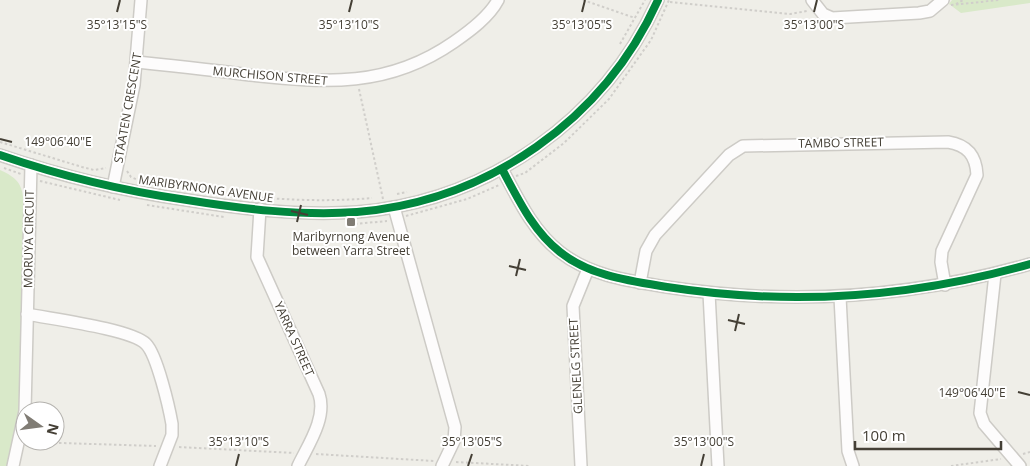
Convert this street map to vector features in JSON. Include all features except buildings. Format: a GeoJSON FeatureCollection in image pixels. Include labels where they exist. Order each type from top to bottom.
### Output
{"type":"FeatureCollection","features":[{"type":"Feature","properties":{"kind":"street","name":"STAATEN CRESCENT"},"geometry":{"type":"LineString","coordinates":[[113,187],[130,107],[137,62],[141,0]]}},
{"type":"Feature","properties":{"kind":"street","name":"MURCHISON STREET"},"geometry":{"type":"LineString","coordinates":[[137,62],[304,80],[357,80],[394,72],[436,54],[472,28],[498,0]]}},
{"type":"Feature","properties":{"kind":"street","name":"MARIBYRNONG AVENUE"},"geometry":{"type":"LineString","coordinates":[[0,155],[113,187],[181,200],[260,209],[337,213],[389,208],[449,193],[502,169],[553,136],[597,94],[634,46],[658,0]]}},
{"type":"Feature","properties":{"kind":"street"},"geometry":{"type":"LineString","coordinates":[[814,4],[827,17],[842,19],[930,11],[943,0]]}},
{"type":"Feature","properties":{"kind":"street","name":"TAMBO STREET"},"geometry":{"type":"LineString","coordinates":[[640,283],[646,251],[654,235],[729,155],[743,146],[948,142],[958,144],[970,152],[977,165],[977,175],[942,251],[941,262],[945,285]]}},
{"type":"Feature","properties":{"kind":"street","name":"MORUYA CIRCUIT"},"geometry":{"type":"LineString","coordinates":[[25,401],[26,178],[31,165]]}},
{"type":"Feature","properties":{"kind":"street"},"geometry":{"type":"LineString","coordinates":[[502,169],[512,179],[530,220],[543,237],[564,255],[588,269],[640,283],[709,294],[788,298],[840,297],[945,285],[1030,264]]}},
{"type":"Feature","properties":{"kind":"street"},"geometry":{"type":"LineString","coordinates":[[389,208],[455,427],[454,441],[443,464]]}},
{"type":"Feature","properties":{"kind":"street","name":"YARRA STREET"},"geometry":{"type":"LineString","coordinates":[[260,209],[257,257],[321,400],[320,417],[298,466]]}},
{"type":"Feature","properties":{"kind":"street","name":"GLENELG STREET"},"geometry":{"type":"LineString","coordinates":[[581,466],[574,306],[588,269]]}},
{"type":"Feature","properties":{"kind":"street"},"geometry":{"type":"LineString","coordinates":[[995,274],[979,408],[984,424],[1020,466]]}},
{"type":"Feature","properties":{"kind":"street"},"geometry":{"type":"LineString","coordinates":[[709,294],[718,466]]}},
{"type":"Feature","properties":{"kind":"street"},"geometry":{"type":"LineString","coordinates":[[840,297],[848,451],[853,466]]}},
{"type":"Feature","properties":{"kind":"street"},"geometry":{"type":"LineString","coordinates":[[27,314],[128,334],[146,344],[154,358],[172,424],[168,446],[160,466]]}},
{"type":"Feature","properties":{"kind":"street","name":"MORUYA CIRCUIT"},"geometry":{"type":"LineString","coordinates":[[13,466],[17,451]]}},
{"type":"Feature","properties":{"kind":"path"},"geometry":{"type":"LineString","coordinates":[[583,0],[634,18]]}},
{"type":"Feature","properties":{"kind":"path"},"geometry":{"type":"LineString","coordinates":[[618,47],[645,0]]}},
{"type":"Feature","properties":{"kind":"path"},"geometry":{"type":"LineString","coordinates":[[943,0],[949,5],[955,6],[1000,0]]}},
{"type":"Feature","properties":{"kind":"path"},"geometry":{"type":"LineString","coordinates":[[955,6],[962,0]]}},
{"type":"Feature","properties":{"kind":"path"},"geometry":{"type":"LineString","coordinates":[[0,142],[94,170],[102,170],[110,164],[126,168],[131,177],[138,180],[211,192],[389,208],[468,199],[512,179],[518,174],[525,173],[570,137],[608,99],[642,55],[670,1],[790,14],[805,12],[814,4]]}},
{"type":"Feature","properties":{"kind":"path"},"geometry":{"type":"LineString","coordinates":[[357,80],[389,208],[384,221]]}},
{"type":"Feature","properties":{"kind":"path"},"geometry":{"type":"LineString","coordinates":[[0,166],[26,178],[123,200]]}},
{"type":"Feature","properties":{"kind":"path"},"geometry":{"type":"LineString","coordinates":[[512,179],[518,174]]}},
{"type":"Feature","properties":{"kind":"path"},"geometry":{"type":"LineString","coordinates":[[393,195],[413,191]]}},
{"type":"Feature","properties":{"kind":"path"},"geometry":{"type":"LineString","coordinates":[[144,204],[226,217]]}},
{"type":"Feature","properties":{"kind":"path"},"geometry":{"type":"LineString","coordinates":[[384,221],[389,208]]}},
{"type":"Feature","properties":{"kind":"path"},"geometry":{"type":"LineString","coordinates":[[353,224],[384,221]]}},
{"type":"Feature","properties":{"kind":"path"},"geometry":{"type":"LineString","coordinates":[[65,443],[168,446],[443,464],[530,466]]}},
{"type":"Feature","properties":{"kind":"path"},"geometry":{"type":"LineString","coordinates":[[951,466],[1012,457],[1030,452]]}},
{"type":"Feature","properties":{"kind":"green space"},"geometry":{"type":"Polygon","coordinates":[[[952,0],[1030,0],[1030,3],[961,13],[949,4],[952,0]]]}},
{"type":"Feature","properties":{"kind":"green space"},"geometry":{"type":"Polygon","coordinates":[[[0,170],[14,178],[21,188],[24,217],[21,401],[15,401],[15,438],[9,466],[0,466],[0,170]]]}},
{"type":"Feature","properties":{"kind":"cycle path"},"geometry":{"type":"LineString","coordinates":[[0,155],[46,170],[116,187],[229,206],[272,211],[336,213],[405,205],[452,191],[496,172],[536,147],[574,117],[607,82],[635,43],[658,0]]}},
{"type":"Feature","properties":{"kind":"cycle path"},"geometry":{"type":"LineString","coordinates":[[502,169],[520,203],[550,244],[584,267],[611,276],[639,282],[713,293],[759,296],[805,297],[850,295],[940,285],[1030,264]]}},
{"type":"Feature","properties":{"kind":"place","name":"Maribyrnong Avenue between Yarra Street"},"geometry":{"type":"Point","coordinates":[351,222]}}]}
